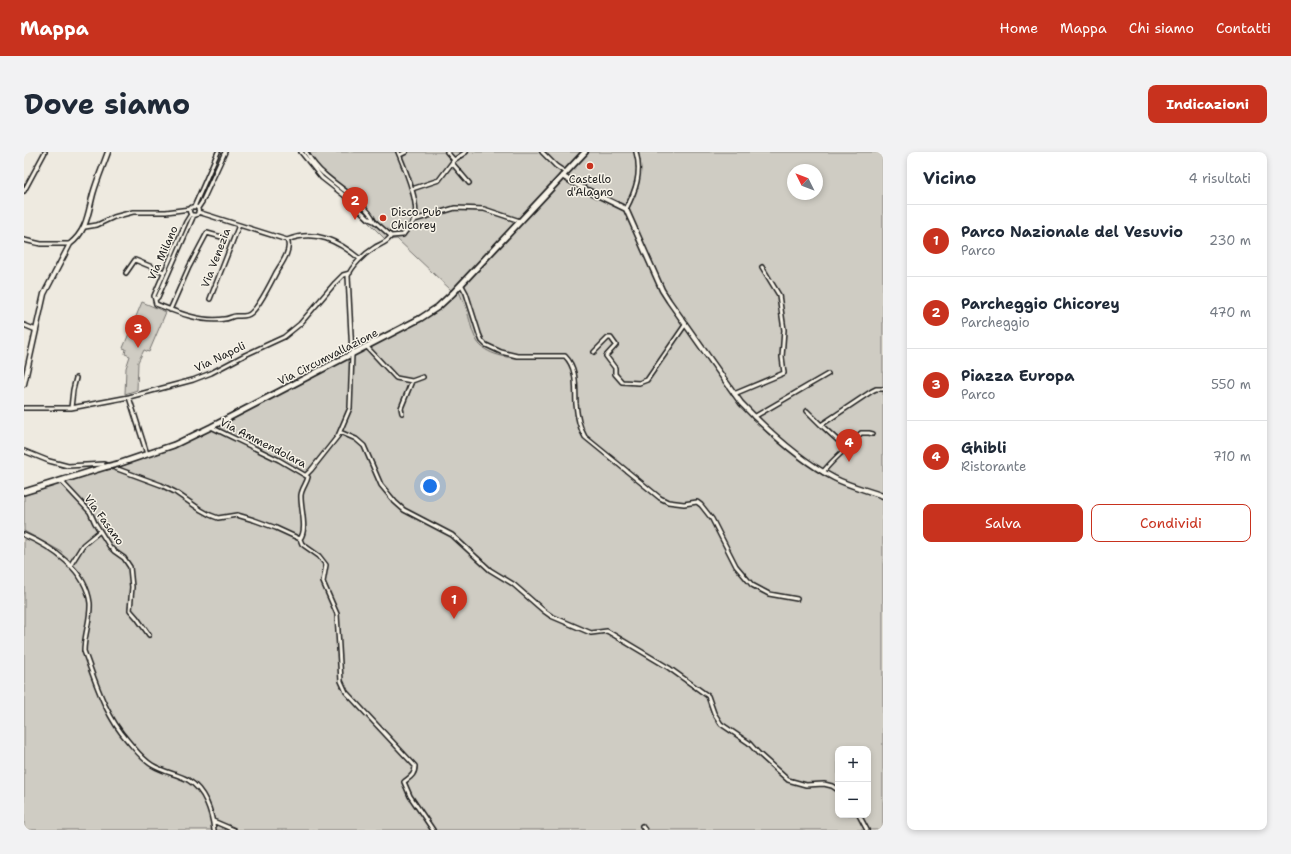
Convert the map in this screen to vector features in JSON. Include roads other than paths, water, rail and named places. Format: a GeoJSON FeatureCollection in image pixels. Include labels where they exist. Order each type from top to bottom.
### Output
{"type":"FeatureCollection","features":[{"type":"Feature","properties":{"kind":"main road","name":"Via Circumvallazione"},"geometry":{"type":"LineString","coordinates":[[24,492],[174,446],[367,347],[433,311],[453,293],[584,152]]}},
{"type":"Feature","properties":{"kind":"street"},"geometry":{"type":"LineString","coordinates":[[24,191],[45,152]]}},
{"type":"Feature","properties":{"kind":"street"},"geometry":{"type":"LineString","coordinates":[[24,384],[44,294],[70,244],[85,227],[94,193],[108,152]]}},
{"type":"Feature","properties":{"kind":"street"},"geometry":{"type":"LineString","coordinates":[[190,209],[193,215],[198,212],[196,207],[218,152]]}},
{"type":"Feature","properties":{"kind":"street"},"geometry":{"type":"LineString","coordinates":[[85,227],[97,225],[114,217],[133,212],[166,212],[196,207],[202,202],[225,152]]}},
{"type":"Feature","properties":{"kind":"street"},"geometry":{"type":"LineString","coordinates":[[301,152],[322,178],[391,236]]}},
{"type":"Feature","properties":{"kind":"street"},"geometry":{"type":"LineString","coordinates":[[306,152],[322,173],[352,196],[372,216],[374,221]]}},
{"type":"Feature","properties":{"kind":"street"},"geometry":{"type":"LineString","coordinates":[[406,152],[399,154],[412,189],[416,209],[414,220],[443,210],[459,208],[484,209],[520,220]]}},
{"type":"Feature","properties":{"kind":"street"},"geometry":{"type":"LineString","coordinates":[[447,152],[469,183]]}},
{"type":"Feature","properties":{"kind":"street"},"geometry":{"type":"LineString","coordinates":[[412,189],[439,180],[453,162],[466,152]]}},
{"type":"Feature","properties":{"kind":"street"},"geometry":{"type":"LineString","coordinates":[[542,152],[564,174],[579,186],[626,209],[662,290],[741,404],[754,417],[798,454],[823,472],[848,484],[883,496]]}},
{"type":"Feature","properties":{"kind":"street"},"geometry":{"type":"LineString","coordinates":[[626,209],[639,176],[639,164],[636,152]]}},
{"type":"Feature","properties":{"kind":"street","name":"Via Venezia"},"geometry":{"type":"LineString","coordinates":[[198,212],[287,240]]}},
{"type":"Feature","properties":{"kind":"street","name":"Via Milano"},"geometry":{"type":"LineString","coordinates":[[155,300],[154,296],[186,222],[193,215]]}},
{"type":"Feature","properties":{"kind":"street","name":"Via Milano"},"geometry":{"type":"LineString","coordinates":[[155,300],[158,297],[193,215]]}},
{"type":"Feature","properties":{"kind":"street","name":"Via Napoli"},"geometry":{"type":"LineString","coordinates":[[24,408],[72,408],[129,397],[192,380],[284,337],[300,324],[343,275],[350,272],[371,250],[387,241],[391,236],[403,235],[414,220]]}},
{"type":"Feature","properties":{"kind":"street","name":"Via Venezia"},"geometry":{"type":"LineString","coordinates":[[210,299],[239,225]]}},
{"type":"Feature","properties":{"kind":"street","name":"Via Venezia"},"geometry":{"type":"LineString","coordinates":[[170,310],[189,267],[207,233],[225,238]]}},
{"type":"Feature","properties":{"kind":"street"},"geometry":{"type":"LineString","coordinates":[[155,300],[156,304],[190,316],[224,320],[234,316],[248,315],[257,305],[281,264],[289,246],[287,240],[302,236],[327,239],[341,245],[360,260]]}},
{"type":"Feature","properties":{"kind":"street"},"geometry":{"type":"LineString","coordinates":[[24,240],[41,244],[70,244]]}},
{"type":"Feature","properties":{"kind":"street"},"geometry":{"type":"LineString","coordinates":[[126,273],[135,260],[164,272]]}},
{"type":"Feature","properties":{"kind":"street"},"geometry":{"type":"LineString","coordinates":[[734,394],[784,373],[782,357],[784,330],[780,295],[762,267]]}},
{"type":"Feature","properties":{"kind":"street","name":"Via Ammendolara"},"geometry":{"type":"LineString","coordinates":[[306,475],[340,432],[350,408],[352,354],[348,282],[350,272]]}},
{"type":"Feature","properties":{"kind":"street"},"geometry":{"type":"LineString","coordinates":[[459,286],[466,293],[482,341],[486,345],[501,352],[517,356],[565,356],[574,370],[578,419],[585,437],[591,443],[625,468],[644,486],[660,498],[668,502],[684,504],[697,502],[701,505],[712,519],[736,566],[752,585],[769,594],[797,599]]}},
{"type":"Feature","properties":{"kind":"street"},"geometry":{"type":"LineString","coordinates":[[24,325],[36,330]]}},
{"type":"Feature","properties":{"kind":"street"},"geometry":{"type":"LineString","coordinates":[[594,352],[608,338],[611,338],[616,345],[606,356],[615,368],[615,374],[622,382],[642,382],[647,380],[685,325]]}},
{"type":"Feature","properties":{"kind":"street"},"geometry":{"type":"LineString","coordinates":[[367,347],[396,378],[412,381],[423,377]]}},
{"type":"Feature","properties":{"kind":"street"},"geometry":{"type":"LineString","coordinates":[[754,417],[828,374]]}},
{"type":"Feature","properties":{"kind":"street"},"geometry":{"type":"LineString","coordinates":[[72,408],[73,390],[76,378]]}},
{"type":"Feature","properties":{"kind":"street"},"geometry":{"type":"LineString","coordinates":[[402,413],[401,408],[412,381]]}},
{"type":"Feature","properties":{"kind":"street"},"geometry":{"type":"LineString","coordinates":[[821,425],[872,391],[876,389],[883,389]]}},
{"type":"Feature","properties":{"kind":"street"},"geometry":{"type":"LineString","coordinates":[[129,397],[147,454]]}},
{"type":"Feature","properties":{"kind":"street"},"geometry":{"type":"LineString","coordinates":[[807,411],[846,448]]}},
{"type":"Feature","properties":{"kind":"street","name":"Via Ammendolara"},"geometry":{"type":"LineString","coordinates":[[211,427],[228,434],[308,477],[308,480],[301,493],[302,531],[300,539]]}},
{"type":"Feature","properties":{"kind":"street"},"geometry":{"type":"LineString","coordinates":[[340,432],[356,439],[364,446],[381,485],[395,502],[404,510],[452,535],[490,570],[513,584],[544,612],[550,616],[591,633],[607,631],[669,668],[708,696],[714,713],[721,724],[749,743],[766,761],[788,780],[806,785],[824,784],[835,788]]}},
{"type":"Feature","properties":{"kind":"street"},"geometry":{"type":"LineString","coordinates":[[823,472],[832,461],[861,433],[869,432],[873,434]]}},
{"type":"Feature","properties":{"kind":"street"},"geometry":{"type":"LineString","coordinates":[[24,451],[68,466],[104,464],[175,492],[201,510],[218,518],[237,515],[276,528],[300,539],[302,544],[319,556],[326,565],[324,582],[337,614],[341,681],[346,692],[415,766],[415,772],[404,782],[410,796],[433,830]]}},
{"type":"Feature","properties":{"kind":"street","name":"Via Fasano"},"geometry":{"type":"LineString","coordinates":[[61,481],[90,512],[100,531],[114,551],[124,558],[130,567],[132,587],[130,610],[149,635]]}},
{"type":"Feature","properties":{"kind":"street"},"geometry":{"type":"LineString","coordinates":[[70,566],[83,545],[100,531]]}},
{"type":"Feature","properties":{"kind":"street"},"geometry":{"type":"LineString","coordinates":[[24,535],[45,546],[70,566],[78,574],[86,590],[90,603],[89,618],[84,641],[84,651],[105,707],[112,721],[147,762],[189,781],[198,789],[207,803],[213,821],[214,830]]}},
{"type":"Feature","properties":{"kind":"street"},"geometry":{"type":"LineString","coordinates":[[861,818],[867,830]]}},
{"type":"Feature","properties":{"kind":"street"},"geometry":{"type":"LineString","coordinates":[[213,821],[234,830]]}},
{"type":"Feature","properties":{"kind":"street"},"geometry":{"type":"LineString","coordinates":[[642,826],[645,830]]}},
{"type":"Feature","properties":{"kind":"waterway"},"geometry":{"type":"LineString","coordinates":[[459,291],[466,308],[473,333],[481,346],[492,353],[505,357],[524,358]]}},
{"type":"Feature","properties":{"kind":"waterway"},"geometry":{"type":"LineString","coordinates":[[24,531],[62,552]]}},
{"type":"Feature","properties":{"kind":"place","name":"Castello d'Alagno"},"geometry":{"type":"Point","coordinates":[590,166]}},
{"type":"Feature","properties":{"kind":"place","name":"Disco Pub Chicorey"},"geometry":{"type":"Point","coordinates":[383,218]}},
{"type":"Feature","properties":{"kind":"place","name":"Parcheggio Chicorey"},"geometry":{"type":"Point","coordinates":[355,220]}},
{"type":"Feature","properties":{"kind":"place","name":"Piazza Europa"},"geometry":{"type":"Point","coordinates":[138,348]}},
{"type":"Feature","properties":{"kind":"place","name":"Ghibli"},"geometry":{"type":"Point","coordinates":[849,462]}},
{"type":"Feature","properties":{"kind":"place","name":"Parco Nazionale del Vesuvio"},"geometry":{"type":"Point","coordinates":[454,619]}}]}
